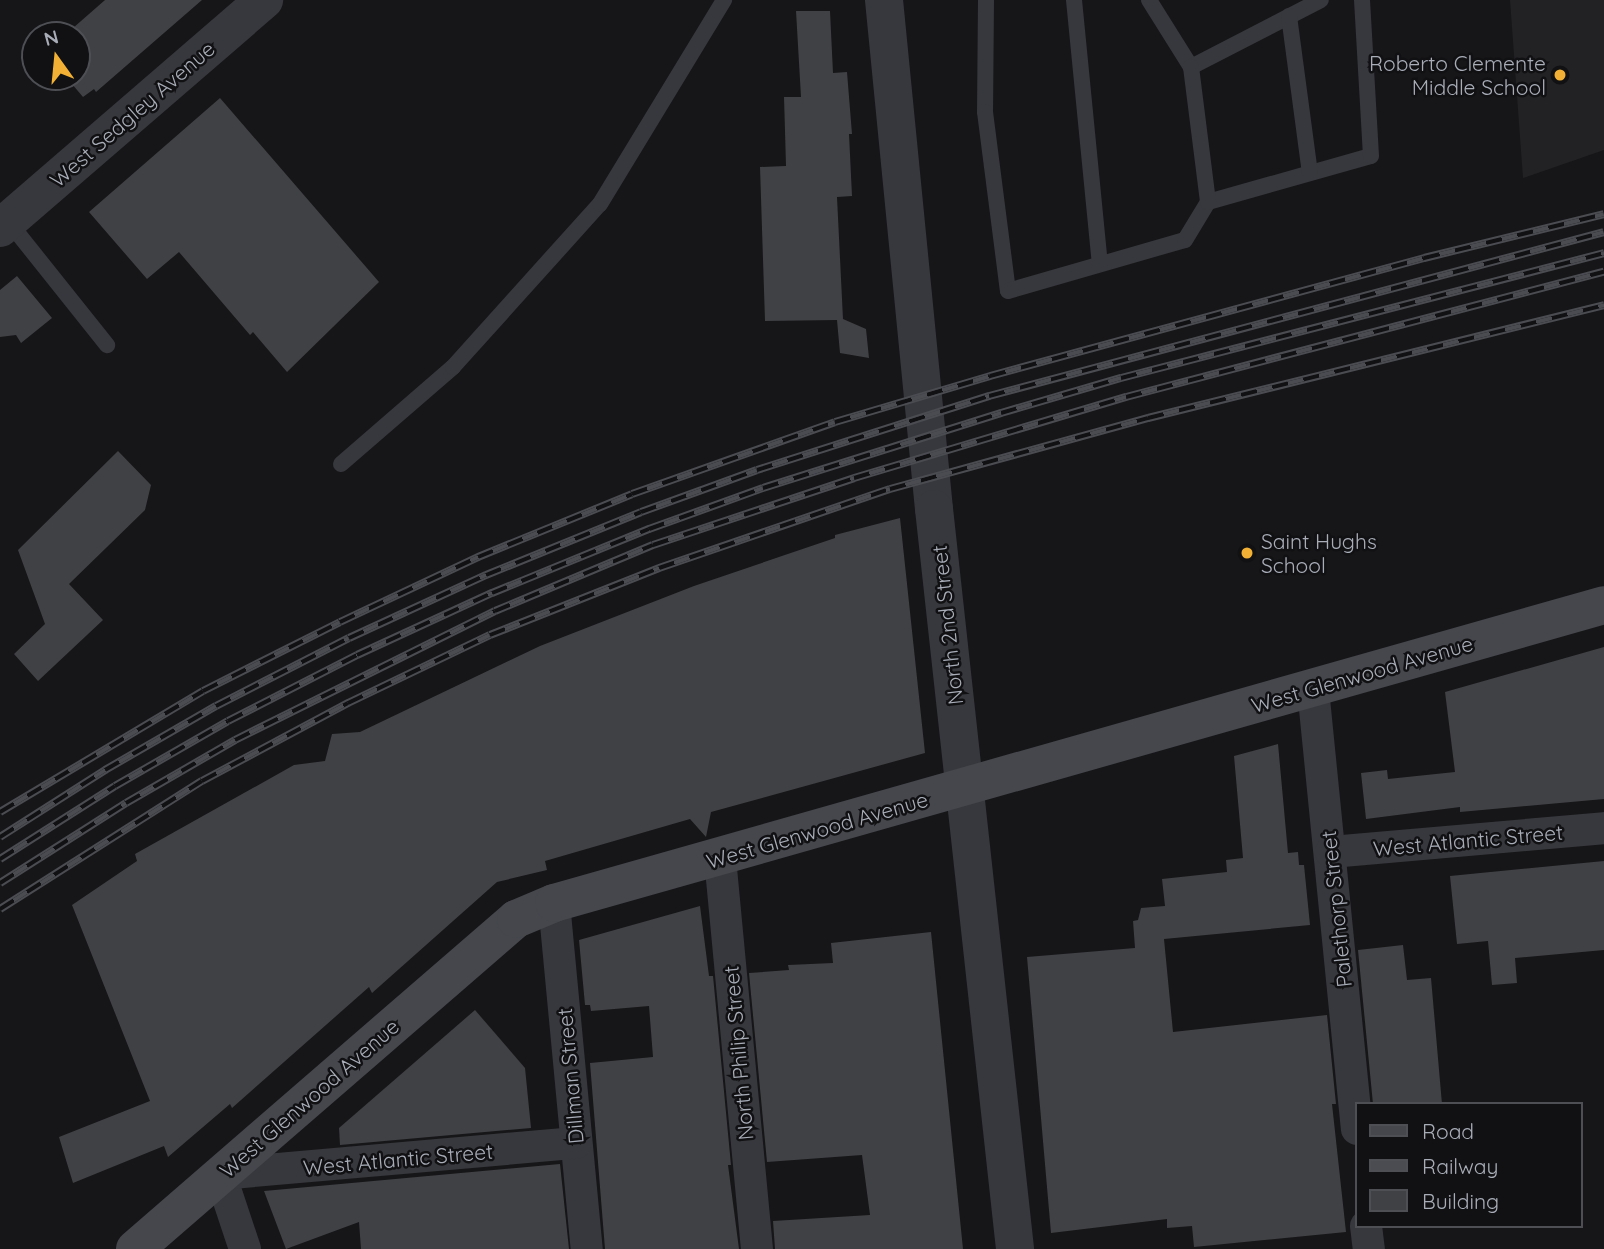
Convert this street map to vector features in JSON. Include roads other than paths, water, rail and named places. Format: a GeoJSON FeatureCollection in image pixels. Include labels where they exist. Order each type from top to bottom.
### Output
{"type":"FeatureCollection","features":[{"type":"Feature","properties":{"kind":"main road","name":"West Glenwood Avenue"},"geometry":{"type":"LineString","coordinates":[[135,1249],[516,919],[554,904],[1604,605]]}},
{"type":"Feature","properties":{"kind":"street","name":"West Sedgley Avenue"},"geometry":{"type":"LineString","coordinates":[[4,225],[264,0]]}},
{"type":"Feature","properties":{"kind":"street","name":"North 2nd Street"},"geometry":{"type":"LineString","coordinates":[[884,0],[934,509],[1015,1249]]}},
{"type":"Feature","properties":{"kind":"street","name":"Palethorp Street"},"geometry":{"type":"LineString","coordinates":[[1313,689],[1356,1118]]}},
{"type":"Feature","properties":{"kind":"street","name":"West Atlantic Street"},"geometry":{"type":"LineString","coordinates":[[1331,852],[1604,828]]}},
{"type":"Feature","properties":{"kind":"street","name":"North Philip Street"},"geometry":{"type":"LineString","coordinates":[[719,858],[757,1249]]}},
{"type":"Feature","properties":{"kind":"street","name":"Dillman Street"},"geometry":{"type":"LineString","coordinates":[[554,904],[587,1249]]}},
{"type":"Feature","properties":{"kind":"street","name":"West Atlantic Street"},"geometry":{"type":"LineString","coordinates":[[220,1174],[576,1143]]}},
{"type":"Feature","properties":{"kind":"street"},"geometry":{"type":"LineString","coordinates":[[220,1174],[245,1249]]}},
{"type":"Feature","properties":{"kind":"street"},"geometry":{"type":"LineString","coordinates":[[1366,1228],[1368,1249]]}},
{"type":"Feature","properties":{"kind":"lane"},"geometry":{"type":"LineString","coordinates":[[341,464],[453,368],[600,204],[724,0]]}},
{"type":"Feature","properties":{"kind":"lane"},"geometry":{"type":"LineString","coordinates":[[986,0],[985,112],[1008,291],[1185,240],[1208,202],[1191,67],[1149,0]]}},
{"type":"Feature","properties":{"kind":"lane"},"geometry":{"type":"LineString","coordinates":[[1074,0],[1100,264]]}},
{"type":"Feature","properties":{"kind":"lane"},"geometry":{"type":"LineString","coordinates":[[1191,67],[1321,0]]}},
{"type":"Feature","properties":{"kind":"lane"},"geometry":{"type":"LineString","coordinates":[[1208,202],[1371,156],[1362,0]]}},
{"type":"Feature","properties":{"kind":"lane"},"geometry":{"type":"LineString","coordinates":[[1289,16],[1310,173]]}},
{"type":"Feature","properties":{"kind":"lane"},"geometry":{"type":"LineString","coordinates":[[4,225],[107,345]]}},
{"type":"Feature","properties":{"kind":"railway"},"geometry":{"type":"LineString","coordinates":[[0,812],[203,691],[340,622],[478,557],[632,494],[835,422],[990,376],[1424,258],[1604,214]]}},
{"type":"Feature","properties":{"kind":"railway"},"geometry":{"type":"LineString","coordinates":[[0,837],[105,770],[216,706],[349,638],[486,575],[641,512],[757,470],[989,396],[1604,232]]}},
{"type":"Feature","properties":{"kind":"railway"},"geometry":{"type":"LineString","coordinates":[[0,859],[115,786],[228,721],[357,655],[492,593],[649,529],[763,488],[1121,378],[1604,253]]}},
{"type":"Feature","properties":{"kind":"railway"},"geometry":{"type":"LineString","coordinates":[[0,883],[126,803],[235,740],[495,611],[653,545],[854,478],[1126,397],[1604,272]]}},
{"type":"Feature","properties":{"kind":"railway"},"geometry":{"type":"LineString","coordinates":[[0,909],[202,781],[348,703],[490,635],[659,568],[890,489],[1148,418],[1604,305]]}},
{"type":"Feature","properties":{"kind":"place","name":"Roberto Clemente Middle School"},"geometry":{"type":"Point","coordinates":[1560,75]}},
{"type":"Feature","properties":{"kind":"place","name":"Saint Hughs School"},"geometry":{"type":"Point","coordinates":[1247,553]}}]}
